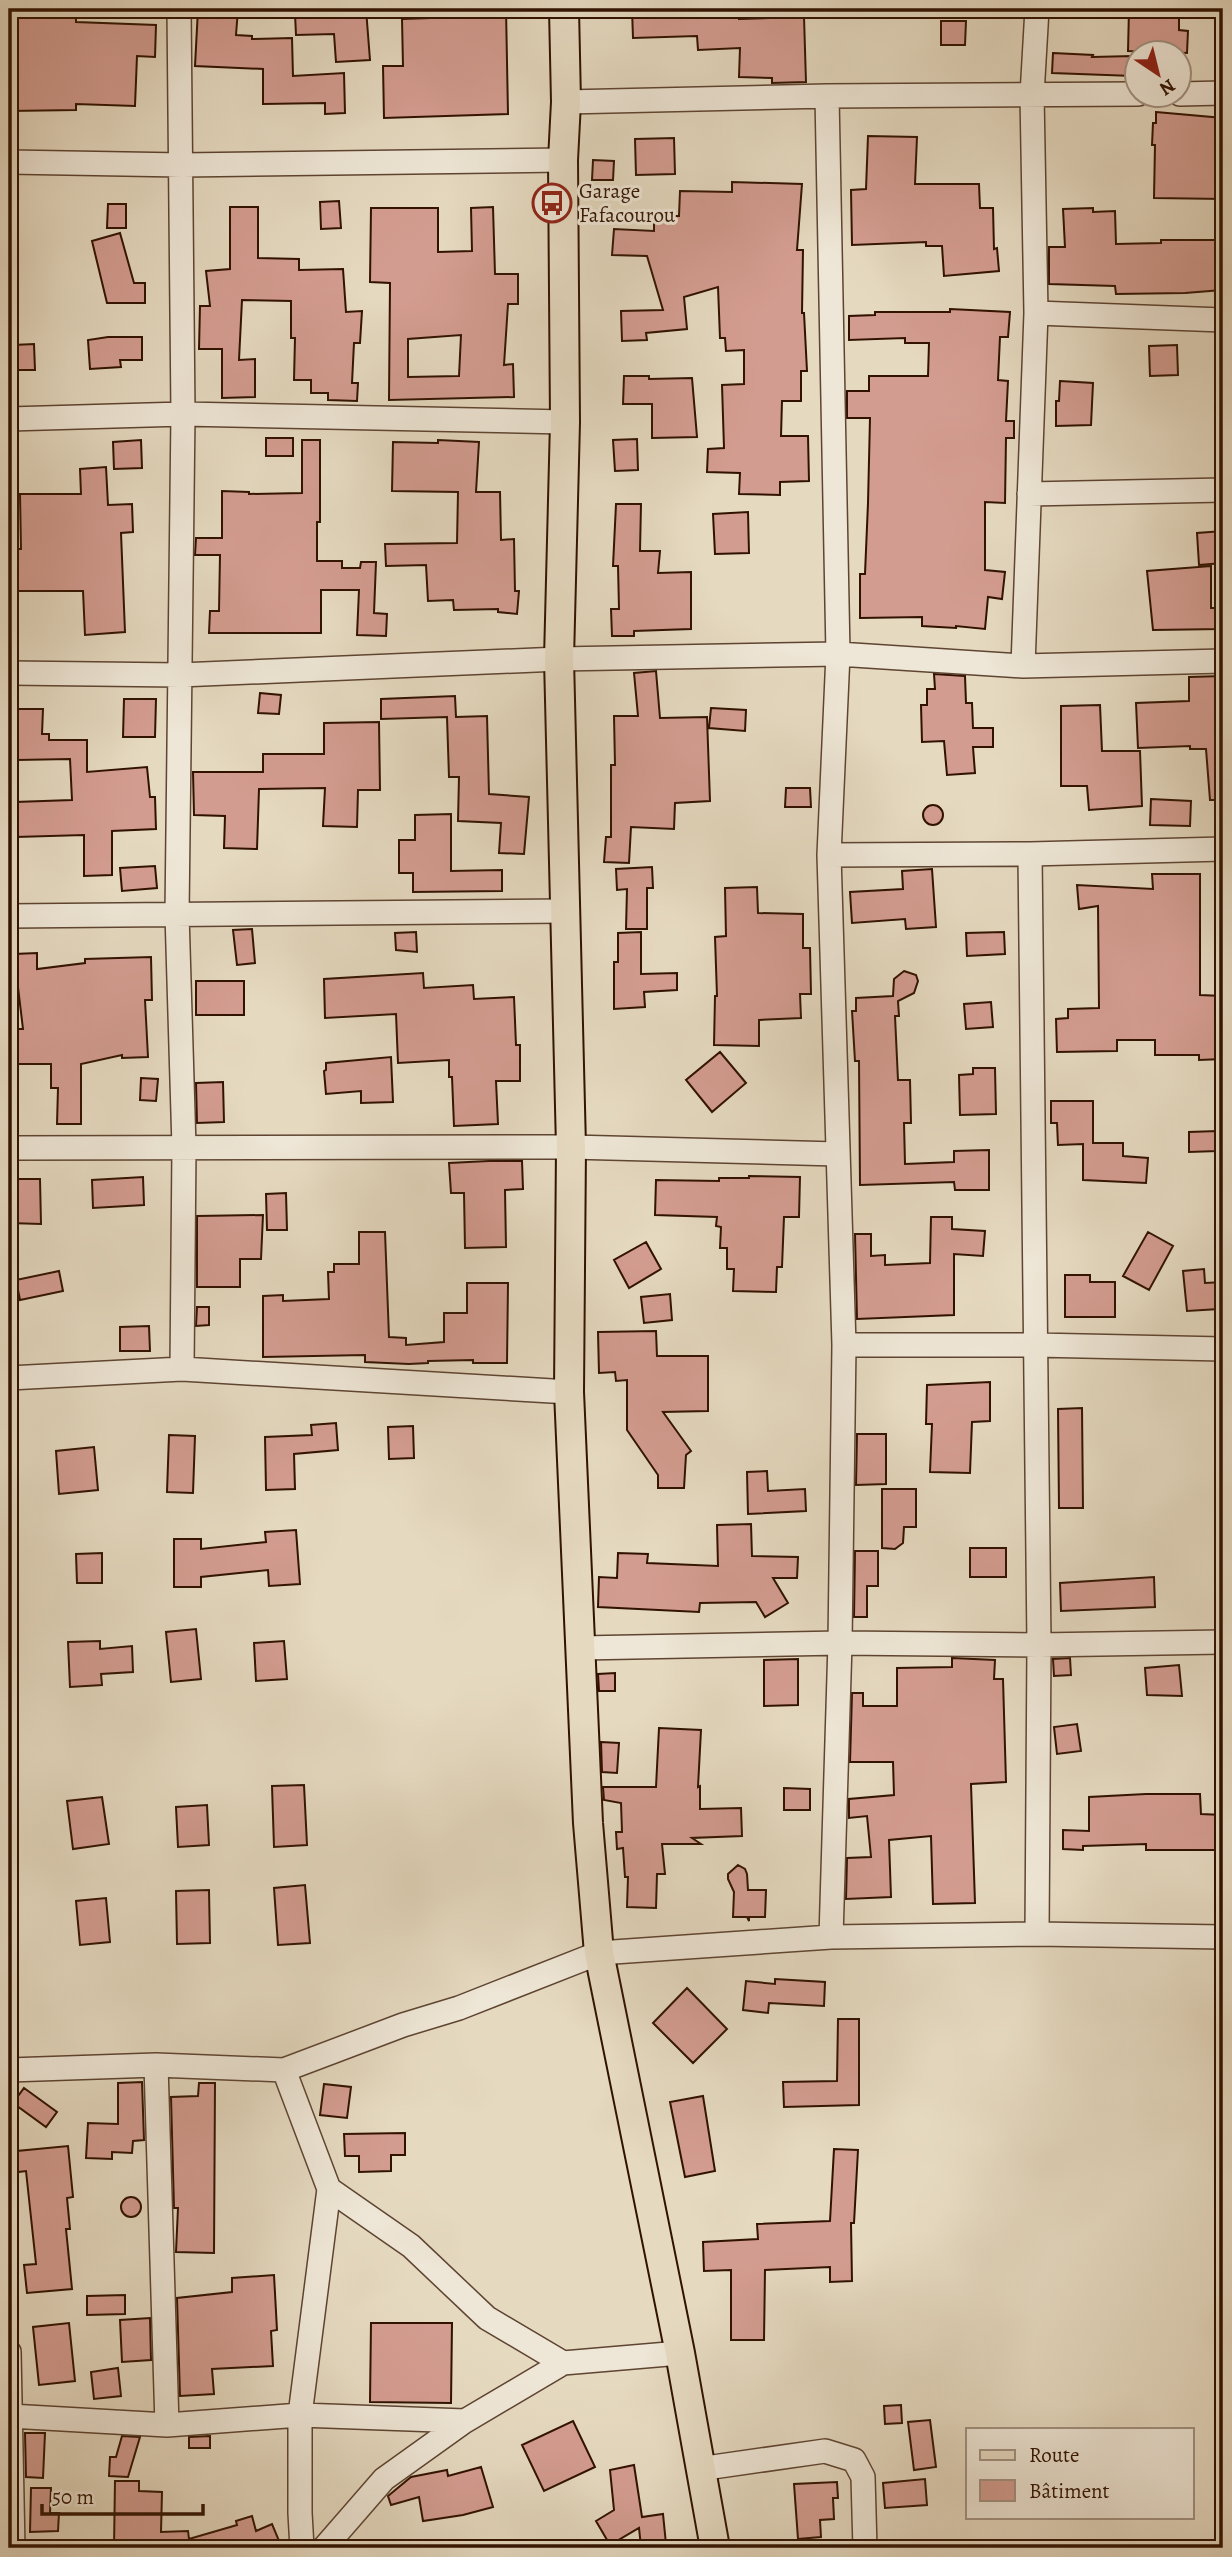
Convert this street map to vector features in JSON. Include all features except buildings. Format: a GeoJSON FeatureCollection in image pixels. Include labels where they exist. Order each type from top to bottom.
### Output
{"type":"FeatureCollection","features":[{"type":"Feature","properties":{"kind":"main road"},"geometry":{"type":"LineString","coordinates":[[564,9],[565,422],[559,659],[571,1147],[569,1392],[588,1823],[599,1953],[680,2353],[715,2548]]}},
{"type":"Feature","properties":{"kind":"street"},"geometry":{"type":"LineString","coordinates":[[178,9],[183,414],[177,914],[184,1147],[182,1369]]}},
{"type":"Feature","properties":{"kind":"street"},"geometry":{"type":"LineString","coordinates":[[1023,666],[1036,313],[1032,95],[1037,9]]}},
{"type":"Feature","properties":{"kind":"street"},"geometry":{"type":"LineString","coordinates":[[1194,94],[1223,93]]}},
{"type":"Feature","properties":{"kind":"street"},"geometry":{"type":"LineString","coordinates":[[566,102],[827,96],[1124,94]]}},
{"type":"Feature","properties":{"kind":"street"},"geometry":{"type":"LineString","coordinates":[[827,96],[838,654],[829,855],[844,1345],[840,1643],[831,1937]]}},
{"type":"Feature","properties":{"kind":"street"},"geometry":{"type":"LineString","coordinates":[[9,162],[182,164],[563,160]]}},
{"type":"Feature","properties":{"kind":"street"},"geometry":{"type":"LineString","coordinates":[[1036,313],[1223,320]]}},
{"type":"Feature","properties":{"kind":"street"},"geometry":{"type":"LineString","coordinates":[[9,419],[183,414],[565,422]]}},
{"type":"Feature","properties":{"kind":"street"},"geometry":{"type":"LineString","coordinates":[[1029,495],[1223,490]]}},
{"type":"Feature","properties":{"kind":"street"},"geometry":{"type":"LineString","coordinates":[[9,673],[180,675],[559,659],[838,654],[1023,666],[1223,661]]}},
{"type":"Feature","properties":{"kind":"street"},"geometry":{"type":"LineString","coordinates":[[829,855],[1223,849]]}},
{"type":"Feature","properties":{"kind":"street"},"geometry":{"type":"LineString","coordinates":[[1030,854],[1039,1644],[1037,1934]]}},
{"type":"Feature","properties":{"kind":"street"},"geometry":{"type":"LineString","coordinates":[[9,916],[566,911]]}},
{"type":"Feature","properties":{"kind":"street"},"geometry":{"type":"LineString","coordinates":[[9,1147],[571,1147],[837,1154]]}},
{"type":"Feature","properties":{"kind":"street"},"geometry":{"type":"LineString","coordinates":[[844,1345],[1223,1349]]}},
{"type":"Feature","properties":{"kind":"street"},"geometry":{"type":"LineString","coordinates":[[9,1378],[182,1369],[569,1392]]}},
{"type":"Feature","properties":{"kind":"street"},"geometry":{"type":"LineString","coordinates":[[581,1648],[840,1643],[1223,1642]]}},
{"type":"Feature","properties":{"kind":"street"},"geometry":{"type":"LineString","coordinates":[[9,2070],[156,2065],[284,2070],[403,2025],[460,2008],[599,1953],[831,1937],[1037,1934],[1223,1937]]}},
{"type":"Feature","properties":{"kind":"street"},"geometry":{"type":"LineString","coordinates":[[156,2065],[167,2425]]}},
{"type":"Feature","properties":{"kind":"street"},"geometry":{"type":"LineString","coordinates":[[284,2070],[329,2189],[300,2415],[302,2548]]}},
{"type":"Feature","properties":{"kind":"street"},"geometry":{"type":"LineString","coordinates":[[329,2189],[411,2245],[487,2318],[562,2363]]}},
{"type":"Feature","properties":{"kind":"street"},"geometry":{"type":"LineString","coordinates":[[9,2352],[13,2548]]}},
{"type":"Feature","properties":{"kind":"street"},"geometry":{"type":"LineString","coordinates":[[324,2548],[384,2479],[465,2421],[562,2363],[680,2353]]}},
{"type":"Feature","properties":{"kind":"street"},"geometry":{"type":"LineString","coordinates":[[10,2416],[167,2425],[300,2415],[465,2421]]}},
{"type":"Feature","properties":{"kind":"street"},"geometry":{"type":"LineString","coordinates":[[699,2469],[825,2451],[854,2460],[863,2477],[865,2548]]}},
{"type":"Feature","properties":{"kind":"place","name":"Garage Fafacourou"},"geometry":{"type":"Point","coordinates":[552,203]}}]}
